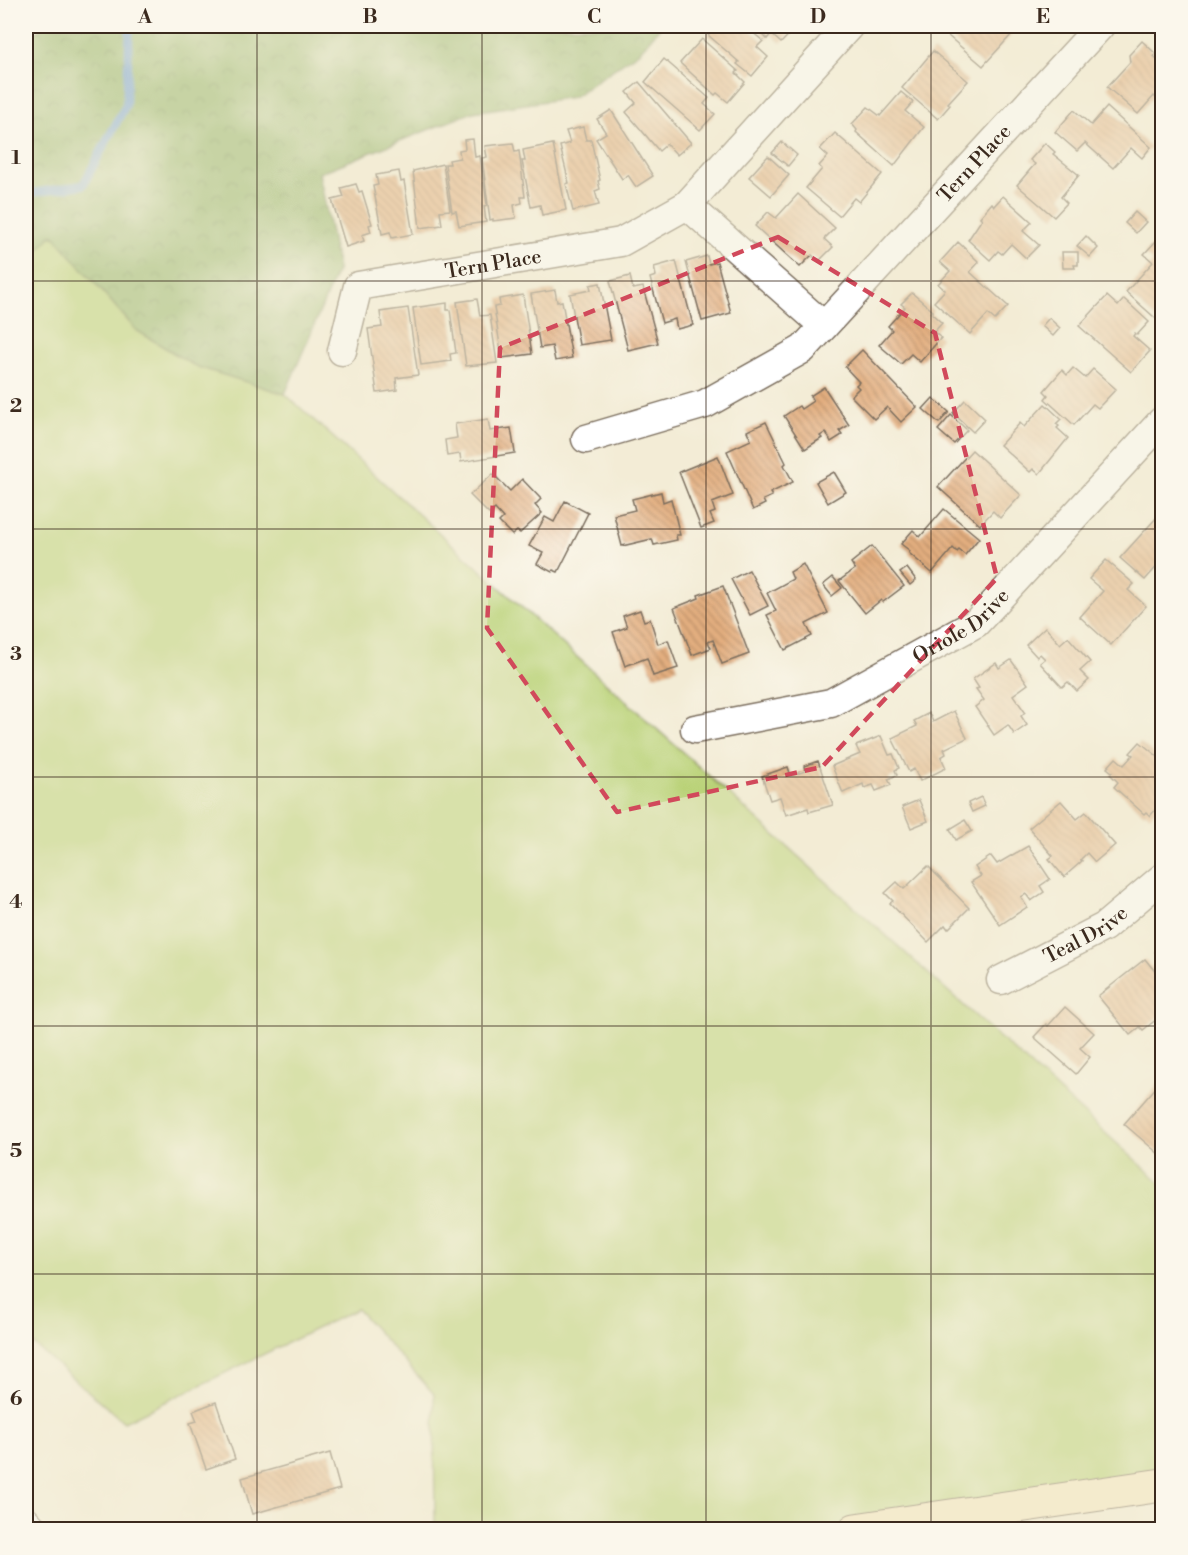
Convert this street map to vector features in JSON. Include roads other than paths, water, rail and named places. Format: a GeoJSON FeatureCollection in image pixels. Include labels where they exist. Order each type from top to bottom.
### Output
{"type":"FeatureCollection","features":[{"type":"Feature","properties":{"kind":"street","name":"Tern Place"},"geometry":{"type":"LineString","coordinates":[[342,351],[358,286],[621,242],[687,205],[849,26]]}},
{"type":"Feature","properties":{"kind":"street","name":"Tern Place"},"geometry":{"type":"LineString","coordinates":[[586,438],[705,404],[803,349],[1100,26]]}},
{"type":"Feature","properties":{"kind":"street"},"geometry":{"type":"LineString","coordinates":[[687,205],[824,326]]}},
{"type":"Feature","properties":{"kind":"street","name":"Oriole Drive"},"geometry":{"type":"LineString","coordinates":[[695,729],[831,703],[976,623],[1162,421]]}},
{"type":"Feature","properties":{"kind":"street","name":"Teal Drive"},"geometry":{"type":"LineString","coordinates":[[1000,980],[1104,927],[1162,878]]}},
{"type":"Feature","properties":{"kind":"street"},"geometry":{"type":"LineString","coordinates":[[855,1530],[1162,1485]]}},
{"type":"Feature","properties":{"kind":"lane"},"geometry":{"type":"LineString","coordinates":[[26,1512],[44,1530]]}},
{"type":"Feature","properties":{"kind":"waterway"},"geometry":{"type":"LineString","coordinates":[[26,194],[83,185],[126,105],[130,26]]}}]}
